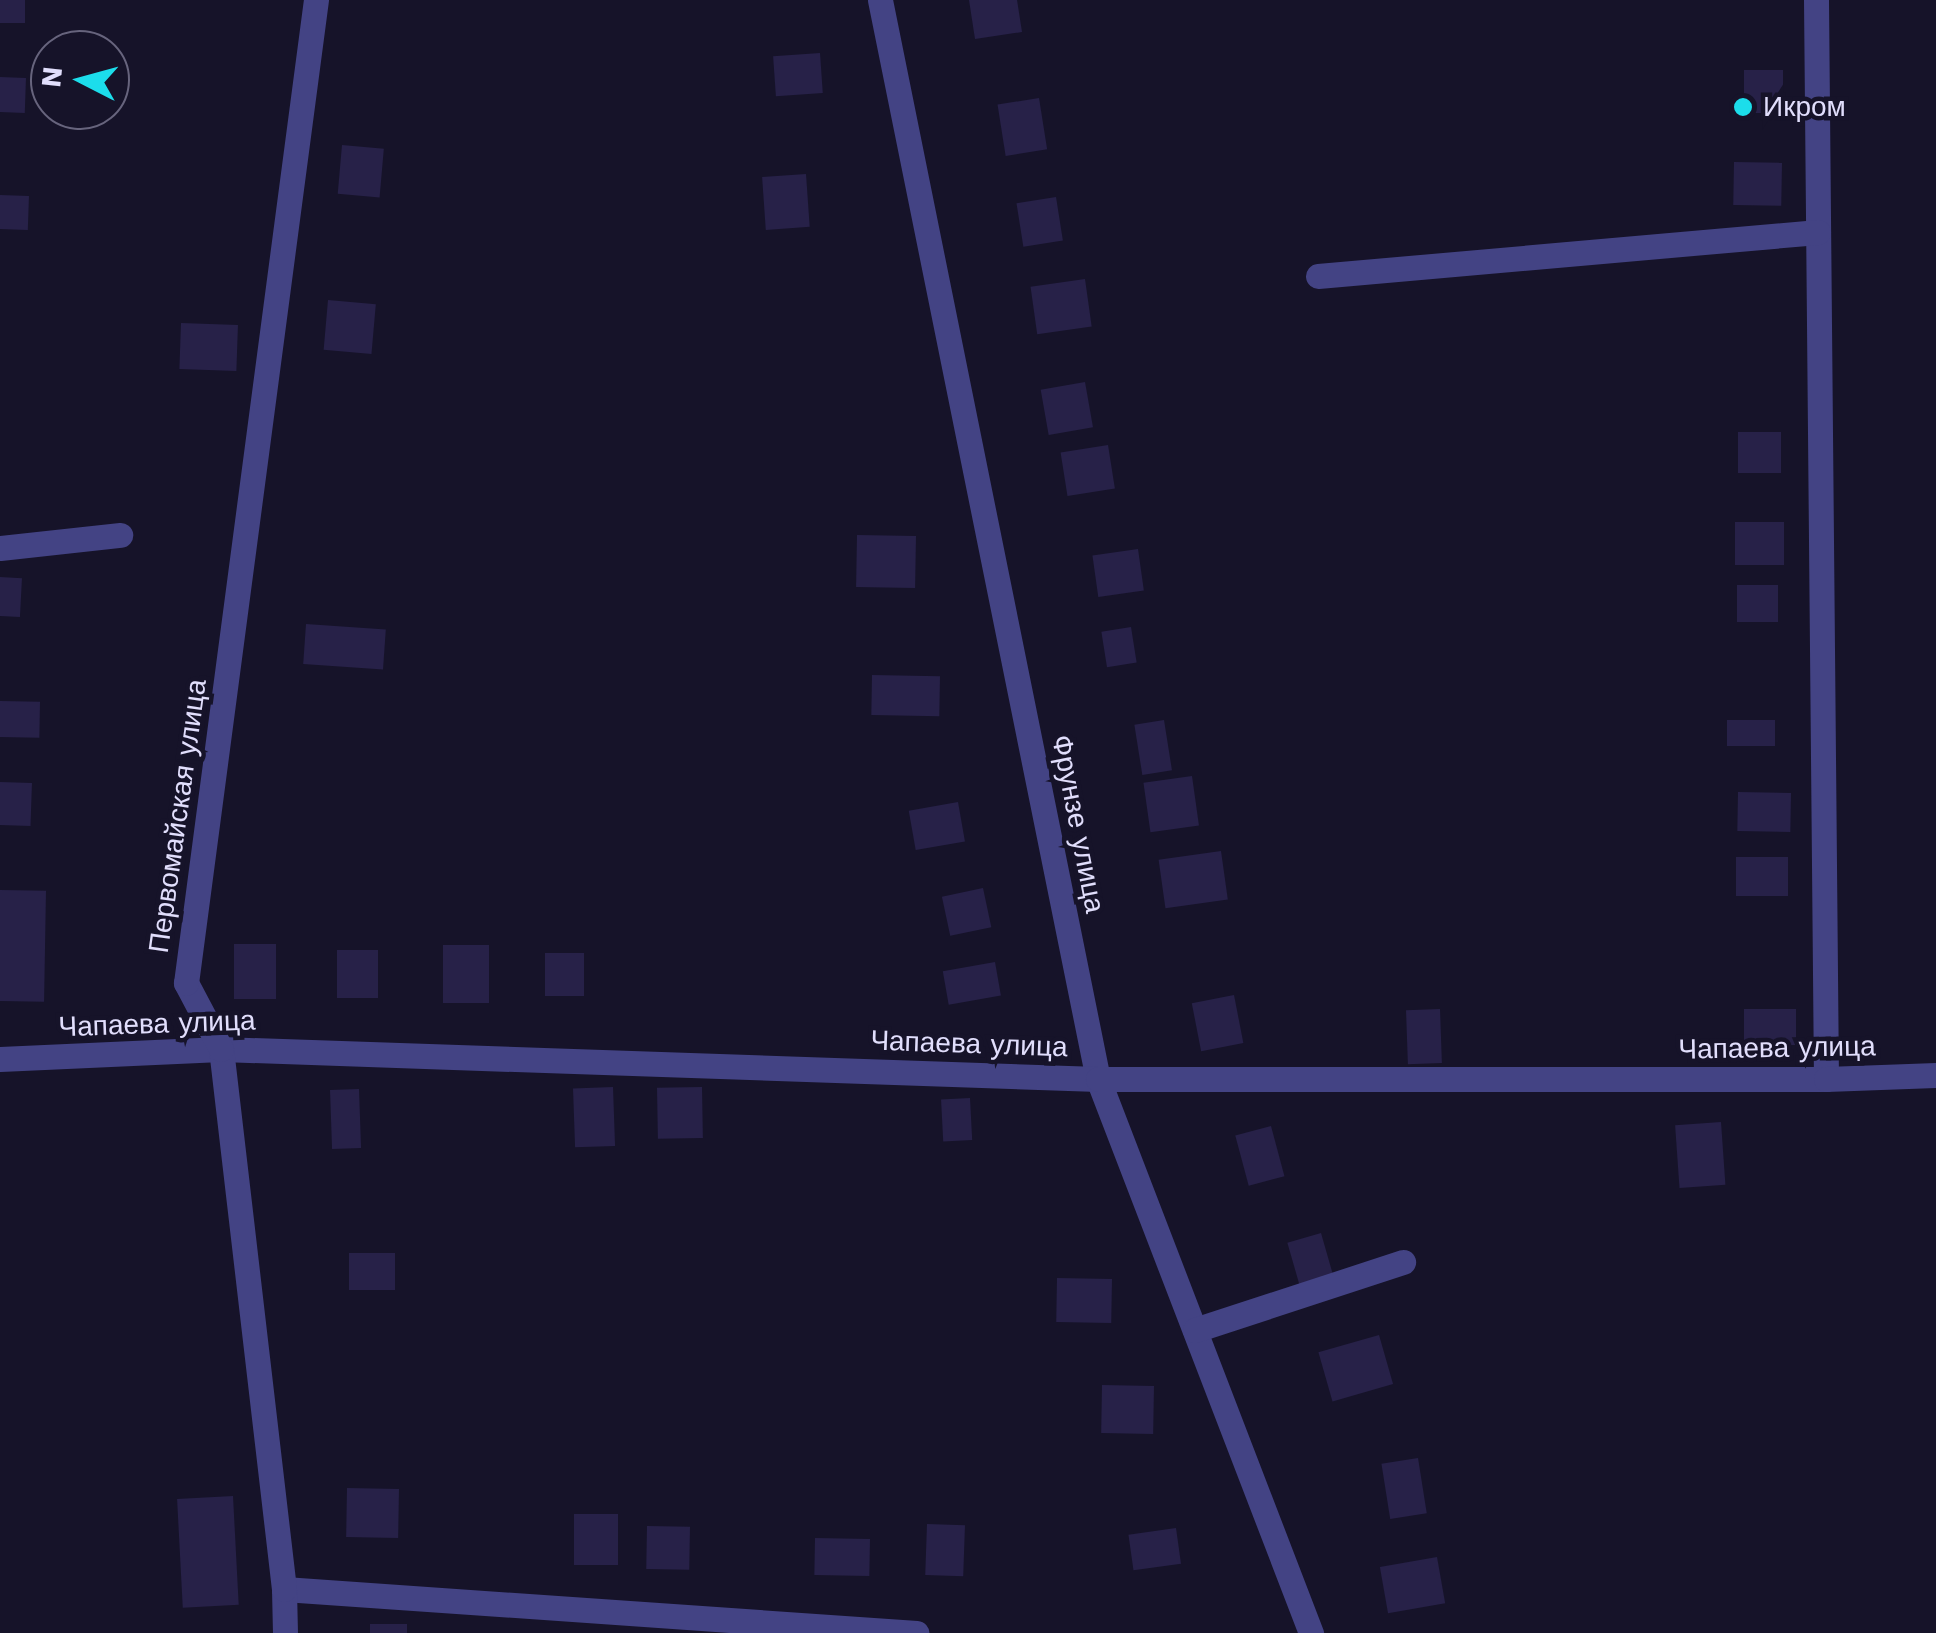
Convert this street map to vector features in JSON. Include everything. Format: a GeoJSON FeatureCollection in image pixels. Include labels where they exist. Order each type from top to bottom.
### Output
{"type":"FeatureCollection","features":[{"type":"Feature","properties":{"kind":"street","name":"Первомайская улица"},"geometry":{"type":"LineString","coordinates":[[285,1633],[284,1589],[222,1049],[186,983],[316,0]]}},
{"type":"Feature","properties":{"kind":"street","name":"Фрунзе улица"},"geometry":{"type":"LineString","coordinates":[[880,0],[1098,1078],[1311,1633]]}},
{"type":"Feature","properties":{"kind":"street"},"geometry":{"type":"LineString","coordinates":[[1816,0],[1826,1080]]}},
{"type":"Feature","properties":{"kind":"street"},"geometry":{"type":"LineString","coordinates":[[1318,276],[1818,232]]}},
{"type":"Feature","properties":{"kind":"street"},"geometry":{"type":"LineString","coordinates":[[0,548],[120,534]]}},
{"type":"Feature","properties":{"kind":"street","name":"Чапаева улица"},"geometry":{"type":"LineString","coordinates":[[0,1059],[222,1049],[1098,1078],[1826,1080],[1936,1075]]}},
{"type":"Feature","properties":{"kind":"street"},"geometry":{"type":"LineString","coordinates":[[1195,1330],[1404,1262]]}},
{"type":"Feature","properties":{"kind":"street"},"geometry":{"type":"LineString","coordinates":[[284,1589],[916,1633]]}},
{"type":"Feature","properties":{"kind":"building"},"geometry":{"type":"Polygon","coordinates":[[[0,0],[25,0],[25,23],[0,23],[0,0]]]}},
{"type":"Feature","properties":{"kind":"building"},"geometry":{"type":"Polygon","coordinates":[[[969,0],[1017,0],[1022,32],[975,39],[969,0]]]}},
{"type":"Feature","properties":{"kind":"building"},"geometry":{"type":"Polygon","coordinates":[[[820,53],[823,93],[776,96],[773,56],[820,53]]]}},
{"type":"Feature","properties":{"kind":"building"},"geometry":{"type":"Polygon","coordinates":[[[1744,70],[1783,70],[1783,113],[1744,113],[1744,70]]]}},
{"type":"Feature","properties":{"kind":"building"},"geometry":{"type":"Polygon","coordinates":[[[0,77],[26,78],[25,113],[0,112],[0,77]]]}},
{"type":"Feature","properties":{"kind":"building"},"geometry":{"type":"Polygon","coordinates":[[[1039,98],[1047,149],[1006,156],[998,105],[1039,98]]]}},
{"type":"Feature","properties":{"kind":"building"},"geometry":{"type":"Polygon","coordinates":[[[342,145],[384,149],[380,197],[338,194],[342,145]]]}},
{"type":"Feature","properties":{"kind":"building"},"geometry":{"type":"Polygon","coordinates":[[[1734,162],[1782,163],[1781,206],[1733,205],[1734,162]]]}},
{"type":"Feature","properties":{"kind":"building"},"geometry":{"type":"Polygon","coordinates":[[[806,174],[810,227],[766,230],[762,177],[806,174]]]}},
{"type":"Feature","properties":{"kind":"building"},"geometry":{"type":"Polygon","coordinates":[[[0,195],[29,196],[28,230],[0,229],[0,195]]]}},
{"type":"Feature","properties":{"kind":"building"},"geometry":{"type":"Polygon","coordinates":[[[1056,197],[1063,240],[1023,247],[1016,203],[1056,197]]]}},
{"type":"Feature","properties":{"kind":"building"},"geometry":{"type":"Polygon","coordinates":[[[1085,279],[1092,327],[1037,334],[1031,287],[1085,279]]]}},
{"type":"Feature","properties":{"kind":"building"},"geometry":{"type":"Polygon","coordinates":[[[328,300],[376,304],[371,354],[324,350],[328,300]]]}},
{"type":"Feature","properties":{"kind":"building"},"geometry":{"type":"Polygon","coordinates":[[[181,323],[238,325],[236,371],[179,369],[181,323]]]}},
{"type":"Feature","properties":{"kind":"building"},"geometry":{"type":"Polygon","coordinates":[[[1085,382],[1093,427],[1049,435],[1041,390],[1085,382]]]}},
{"type":"Feature","properties":{"kind":"building"},"geometry":{"type":"Polygon","coordinates":[[[1738,432],[1781,432],[1781,473],[1738,473],[1738,432]]]}},
{"type":"Feature","properties":{"kind":"building"},"geometry":{"type":"Polygon","coordinates":[[[1108,445],[1115,488],[1067,496],[1061,453],[1108,445]]]}},
{"type":"Feature","properties":{"kind":"building"},"geometry":{"type":"Polygon","coordinates":[[[1735,522],[1784,522],[1784,565],[1735,565],[1735,522]]]}},
{"type":"Feature","properties":{"kind":"building"},"geometry":{"type":"Polygon","coordinates":[[[857,535],[916,536],[915,588],[856,587],[857,535]]]}},
{"type":"Feature","properties":{"kind":"building"},"geometry":{"type":"Polygon","coordinates":[[[1138,549],[1144,591],[1098,597],[1092,555],[1138,549]]]}},
{"type":"Feature","properties":{"kind":"building"},"geometry":{"type":"Polygon","coordinates":[[[0,577],[22,578],[20,617],[0,616],[0,577]]]}},
{"type":"Feature","properties":{"kind":"building"},"geometry":{"type":"Polygon","coordinates":[[[1737,585],[1778,585],[1778,622],[1737,622],[1737,585]]]}},
{"type":"Feature","properties":{"kind":"building"},"geometry":{"type":"Polygon","coordinates":[[[306,624],[386,630],[383,669],[303,664],[306,624]]]}},
{"type":"Feature","properties":{"kind":"building"},"geometry":{"type":"Polygon","coordinates":[[[1131,627],[1137,663],[1107,667],[1101,632],[1131,627]]]}},
{"type":"Feature","properties":{"kind":"building"},"geometry":{"type":"Polygon","coordinates":[[[872,675],[940,676],[939,716],[871,715],[872,675]]]}},
{"type":"Feature","properties":{"kind":"building"},"geometry":{"type":"Polygon","coordinates":[[[0,701],[40,702],[39,738],[0,737],[0,701]]]}},
{"type":"Feature","properties":{"kind":"building"},"geometry":{"type":"Polygon","coordinates":[[[1164,720],[1172,770],[1142,775],[1134,725],[1164,720]]]}},
{"type":"Feature","properties":{"kind":"building"},"geometry":{"type":"Polygon","coordinates":[[[1727,720],[1775,720],[1775,746],[1727,746],[1727,720]]]}},
{"type":"Feature","properties":{"kind":"building"},"geometry":{"type":"Polygon","coordinates":[[[1192,776],[1199,826],[1150,832],[1143,783],[1192,776]]]}},
{"type":"Feature","properties":{"kind":"building"},"geometry":{"type":"Polygon","coordinates":[[[0,782],[32,783],[30,826],[0,825],[0,782]]]}},
{"type":"Feature","properties":{"kind":"building"},"geometry":{"type":"Polygon","coordinates":[[[1738,792],[1791,793],[1790,832],[1737,831],[1738,792]]]}},
{"type":"Feature","properties":{"kind":"building"},"geometry":{"type":"Polygon","coordinates":[[[958,802],[965,841],[916,850],[909,811],[958,802]]]}},
{"type":"Feature","properties":{"kind":"building"},"geometry":{"type":"Polygon","coordinates":[[[1221,851],[1228,900],[1165,908],[1159,860],[1221,851]]]}},
{"type":"Feature","properties":{"kind":"building"},"geometry":{"type":"Polygon","coordinates":[[[1736,857],[1788,857],[1788,896],[1736,896],[1736,857]]]}},
{"type":"Feature","properties":{"kind":"building"},"geometry":{"type":"Polygon","coordinates":[[[983,888],[991,927],[950,936],[942,897],[983,888]]]}},
{"type":"Feature","properties":{"kind":"building"},"geometry":{"type":"Polygon","coordinates":[[[0,890],[46,891],[44,1002],[0,1001],[0,890]]]}},
{"type":"Feature","properties":{"kind":"building"},"geometry":{"type":"Polygon","coordinates":[[[234,944],[276,944],[276,999],[234,999],[234,944]]]}},
{"type":"Feature","properties":{"kind":"building"},"geometry":{"type":"Polygon","coordinates":[[[443,945],[489,945],[489,1003],[443,1003],[443,945]]]}},
{"type":"Feature","properties":{"kind":"building"},"geometry":{"type":"Polygon","coordinates":[[[337,950],[378,950],[378,998],[337,998],[337,950]]]}},
{"type":"Feature","properties":{"kind":"building"},"geometry":{"type":"Polygon","coordinates":[[[545,953],[584,953],[584,996],[545,996],[545,953]]]}},
{"type":"Feature","properties":{"kind":"building"},"geometry":{"type":"Polygon","coordinates":[[[995,962],[1001,995],[949,1005],[943,971],[995,962]]]}},
{"type":"Feature","properties":{"kind":"building"},"geometry":{"type":"Polygon","coordinates":[[[1234,995],[1243,1043],[1201,1051],[1192,1003],[1234,995]]]}},
{"type":"Feature","properties":{"kind":"building"},"geometry":{"type":"Polygon","coordinates":[[[1440,1009],[1442,1063],[1408,1064],[1406,1010],[1440,1009]]]}},
{"type":"Feature","properties":{"kind":"building"},"geometry":{"type":"Polygon","coordinates":[[[1744,1009],[1796,1009],[1796,1045],[1744,1045],[1744,1009]]]}},
{"type":"Feature","properties":{"kind":"building"},"geometry":{"type":"Polygon","coordinates":[[[613,1087],[615,1146],[575,1147],[573,1088],[613,1087]]]}},
{"type":"Feature","properties":{"kind":"building"},"geometry":{"type":"Polygon","coordinates":[[[702,1087],[703,1138],[658,1139],[657,1088],[702,1087]]]}},
{"type":"Feature","properties":{"kind":"building"},"geometry":{"type":"Polygon","coordinates":[[[359,1089],[361,1148],[332,1149],[330,1090],[359,1089]]]}},
{"type":"Feature","properties":{"kind":"building"},"geometry":{"type":"Polygon","coordinates":[[[970,1098],[972,1140],[943,1141],[941,1100],[970,1098]]]}},
{"type":"Feature","properties":{"kind":"building"},"geometry":{"type":"Polygon","coordinates":[[[1721,1122],[1725,1185],[1680,1188],[1675,1125],[1721,1122]]]}},
{"type":"Feature","properties":{"kind":"building"},"geometry":{"type":"Polygon","coordinates":[[[1271,1126],[1284,1176],[1249,1186],[1235,1136],[1271,1126]]]}},
{"type":"Feature","properties":{"kind":"building"},"geometry":{"type":"Polygon","coordinates":[[[1321,1233],[1333,1276],[1300,1286],[1287,1243],[1321,1233]]]}},
{"type":"Feature","properties":{"kind":"building"},"geometry":{"type":"Polygon","coordinates":[[[349,1253],[395,1253],[395,1290],[349,1290],[349,1253]]]}},
{"type":"Feature","properties":{"kind":"building"},"geometry":{"type":"Polygon","coordinates":[[[1057,1278],[1112,1279],[1111,1323],[1056,1322],[1057,1278]]]}},
{"type":"Feature","properties":{"kind":"building"},"geometry":{"type":"Polygon","coordinates":[[[1379,1335],[1393,1384],[1332,1401],[1318,1352],[1379,1335]]]}},
{"type":"Feature","properties":{"kind":"building"},"geometry":{"type":"Polygon","coordinates":[[[1102,1385],[1154,1386],[1153,1434],[1101,1433],[1102,1385]]]}},
{"type":"Feature","properties":{"kind":"building"},"geometry":{"type":"Polygon","coordinates":[[[1418,1458],[1427,1513],[1390,1519],[1381,1464],[1418,1458]]]}},
{"type":"Feature","properties":{"kind":"building"},"geometry":{"type":"Polygon","coordinates":[[[347,1488],[399,1489],[398,1538],[346,1537],[347,1488]]]}},
{"type":"Feature","properties":{"kind":"building"},"geometry":{"type":"Polygon","coordinates":[[[233,1496],[239,1605],[183,1608],[177,1499],[233,1496]]]}},
{"type":"Feature","properties":{"kind":"building"},"geometry":{"type":"Polygon","coordinates":[[[574,1514],[618,1514],[618,1565],[574,1565],[574,1514]]]}},
{"type":"Feature","properties":{"kind":"building"},"geometry":{"type":"Polygon","coordinates":[[[927,1524],[965,1525],[963,1576],[925,1575],[927,1524]]]}},
{"type":"Feature","properties":{"kind":"building"},"geometry":{"type":"Polygon","coordinates":[[[647,1526],[690,1527],[689,1570],[646,1569],[647,1526]]]}},
{"type":"Feature","properties":{"kind":"building"},"geometry":{"type":"Polygon","coordinates":[[[1176,1528],[1181,1564],[1133,1570],[1128,1535],[1176,1528]]]}},
{"type":"Feature","properties":{"kind":"building"},"geometry":{"type":"Polygon","coordinates":[[[815,1538],[870,1539],[869,1576],[814,1575],[815,1538]]]}},
{"type":"Feature","properties":{"kind":"building"},"geometry":{"type":"Polygon","coordinates":[[[1437,1557],[1445,1603],[1388,1613],[1380,1567],[1437,1557]]]}},
{"type":"Feature","properties":{"kind":"building"},"geometry":{"type":"Polygon","coordinates":[[[370,1624],[407,1624],[407,1633],[370,1633],[370,1624]]]}},
{"type":"Feature","properties":{"kind":"place","name":"Икром"},"geometry":{"type":"Point","coordinates":[1743,107]}}]}
